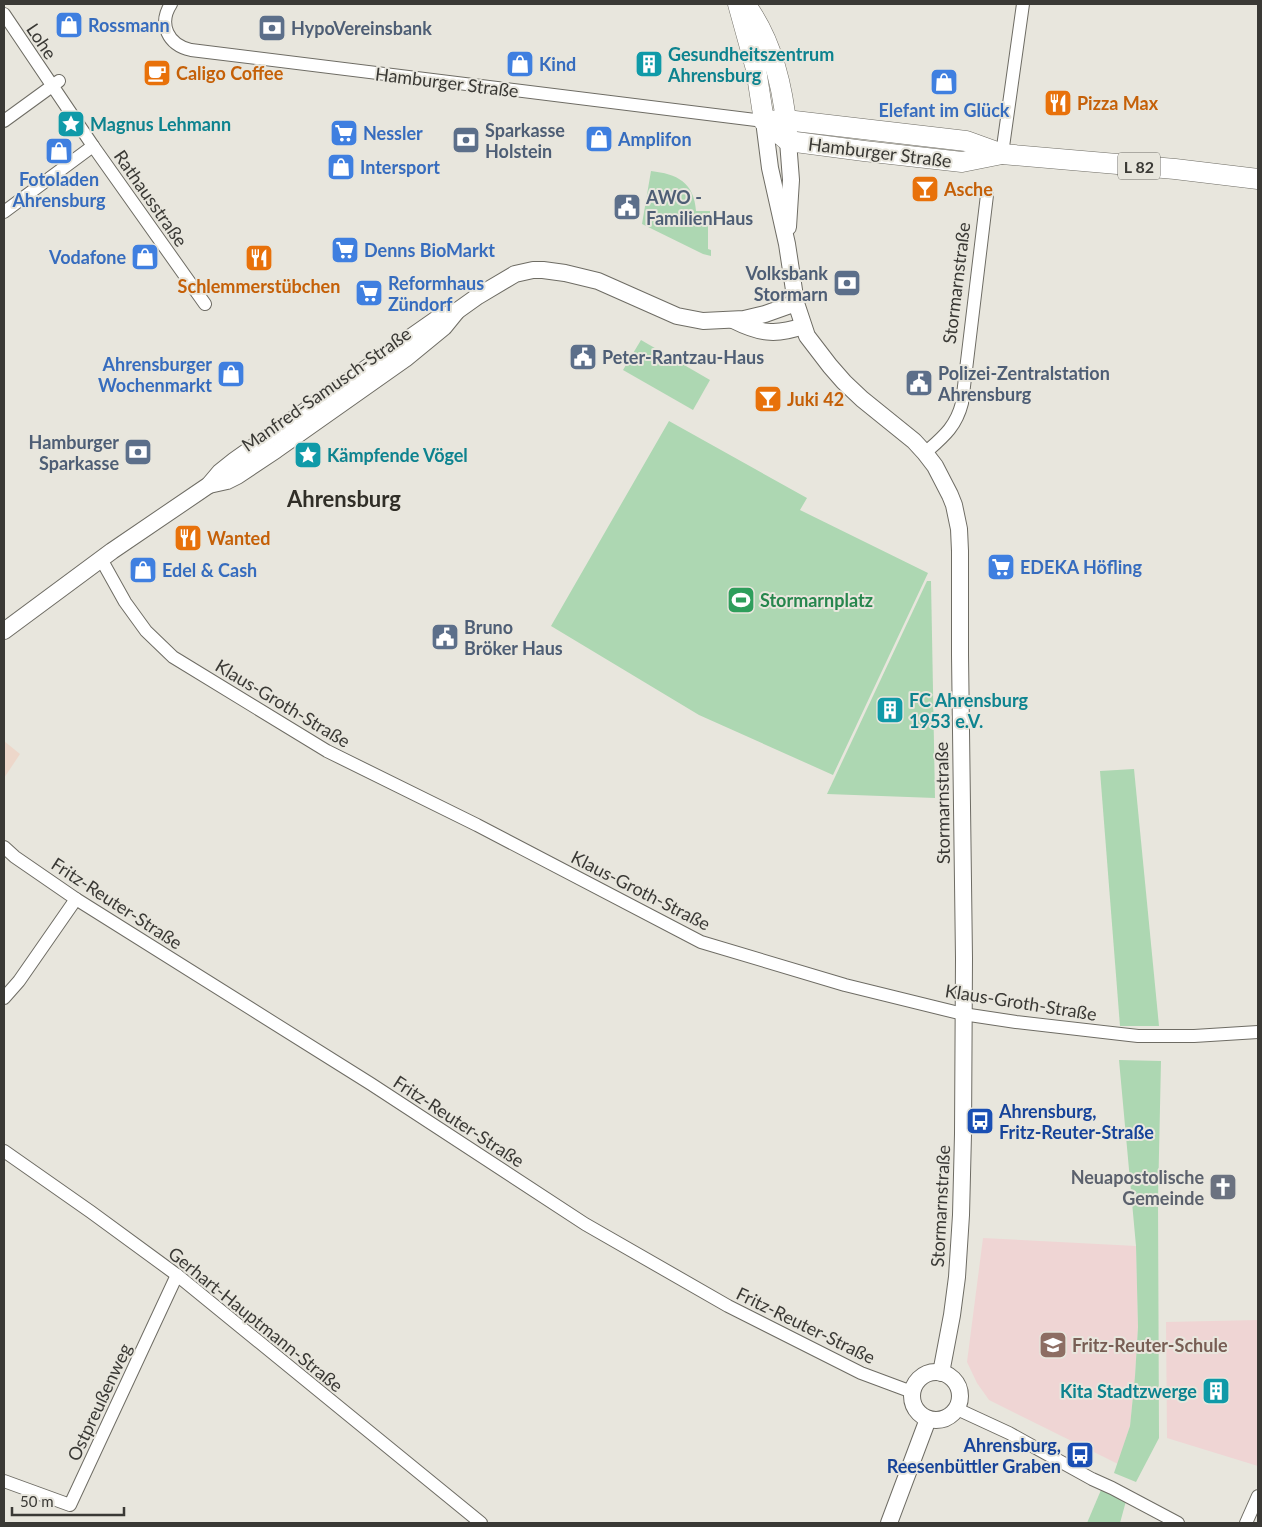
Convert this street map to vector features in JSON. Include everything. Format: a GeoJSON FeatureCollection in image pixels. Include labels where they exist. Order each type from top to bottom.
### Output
{"type":"FeatureCollection","features":[{"type":"Feature","properties":{"kind":"main road"},"geometry":{"type":"LineString","coordinates":[[738,4],[756,69],[764,122]]}},
{"type":"Feature","properties":{"kind":"main road"},"geometry":{"type":"LineString","coordinates":[[745,4],[760,27],[774,62],[786,120],[788,141]]}},
{"type":"Feature","properties":{"kind":"main road","name":"Hamburger Straße"},"geometry":{"type":"LineString","coordinates":[[764,122],[786,120],[966,141],[1002,154],[1175,169],[1258,179]]}},
{"type":"Feature","properties":{"kind":"main road","name":"Hamburger Straße"},"geometry":{"type":"LineString","coordinates":[[764,122],[788,141],[962,162],[1002,154]]}},
{"type":"Feature","properties":{"kind":"street","name":"Hamburger Straße"},"geometry":{"type":"LineString","coordinates":[[171,4],[165,19],[167,33],[176,44],[184,49],[764,122]]}},
{"type":"Feature","properties":{"kind":"street"},"geometry":{"type":"LineString","coordinates":[[1002,154],[1023,4]]}},
{"type":"Feature","properties":{"kind":"street","name":"Lohe"},"geometry":{"type":"LineString","coordinates":[[5,19],[56,84]]}},
{"type":"Feature","properties":{"kind":"street"},"geometry":{"type":"LineString","coordinates":[[4,120],[56,84]]}},
{"type":"Feature","properties":{"kind":"street","name":"Rathausstraße"},"geometry":{"type":"LineString","coordinates":[[56,84],[93,146],[205,304]]}},
{"type":"Feature","properties":{"kind":"street"},"geometry":{"type":"LineString","coordinates":[[764,122],[774,191],[788,244],[796,303],[807,336],[844,382],[925,452]]}},
{"type":"Feature","properties":{"kind":"street"},"geometry":{"type":"LineString","coordinates":[[788,141],[791,180],[788,244]]}},
{"type":"Feature","properties":{"kind":"street"},"geometry":{"type":"LineString","coordinates":[[4,212],[93,146]]}},
{"type":"Feature","properties":{"kind":"street","name":"Stormarnstraße"},"geometry":{"type":"LineString","coordinates":[[941,1373],[957,1277],[963,1134],[964,948],[959,534],[954,505],[950,495],[935,466],[925,452],[953,424],[959,415],[962,403],[987,195]]}},
{"type":"Feature","properties":{"kind":"street","name":"Manfred-Samusch-Straße"},"geometry":{"type":"LineString","coordinates":[[4,631],[101,559],[210,485],[220,472],[235,460],[319,401],[438,318],[457,311],[515,274],[543,270],[598,281],[677,316],[702,320],[744,319],[796,303]]}},
{"type":"Feature","properties":{"kind":"street","name":"Manfred-Samusch-Straße"},"geometry":{"type":"LineString","coordinates":[[733,320],[751,329],[763,332],[789,331],[803,326]]}},
{"type":"Feature","properties":{"kind":"street","name":"Klaus-Groth-Straße"},"geometry":{"type":"LineString","coordinates":[[101,559],[125,602],[146,631],[173,657],[327,751],[477,825],[701,942],[846,985],[963,1014],[1138,1036],[1194,1036],[1258,1032]]}},
{"type":"Feature","properties":{"kind":"street","name":"Fritz-Reuter-Straße"},"geometry":{"type":"LineString","coordinates":[[4,847],[15,857],[76,899],[371,1084],[591,1227],[728,1306],[861,1373],[912,1392]]}},
{"type":"Feature","properties":{"kind":"street"},"geometry":{"type":"LineString","coordinates":[[4,998],[19,981],[76,899]]}},
{"type":"Feature","properties":{"kind":"street","name":"Gerhart-Hauptmann-Straße"},"geometry":{"type":"LineString","coordinates":[[4,1151],[91,1212],[177,1276],[481,1523]]}},
{"type":"Feature","properties":{"kind":"street","name":"Ostpreußenweg"},"geometry":{"type":"LineString","coordinates":[[4,1481],[70,1506],[177,1276]]}},
{"type":"Feature","properties":{"kind":"street"},"geometry":{"type":"LineString","coordinates":[[928,1373],[941,1373],[949,1376],[957,1385],[960,1398],[957,1409],[946,1418],[939,1420],[928,1419],[915,1408],[912,1401],[912,1392],[917,1382],[928,1373]]}},
{"type":"Feature","properties":{"kind":"street"},"geometry":{"type":"LineString","coordinates":[[957,1409],[1009,1433],[1092,1479],[1178,1523]]}},
{"type":"Feature","properties":{"kind":"street"},"geometry":{"type":"LineString","coordinates":[[889,1523],[928,1419]]}},
{"type":"Feature","properties":{"kind":"street"},"geometry":{"type":"LineString","coordinates":[[1246,1523],[1258,1496]]}},
{"type":"Feature","properties":{"kind":"shaded area"},"geometry":{"type":"Polygon","coordinates":[[[4,741],[20,754],[4,778],[4,741]]]}},
{"type":"Feature","properties":{"kind":"shaded area","name":"Fritz-Reuter-Schule"},"geometry":{"type":"Polygon","coordinates":[[[983,1238],[1136,1246],[1138,1327],[1135,1376],[1130,1426],[1118,1464],[989,1400],[977,1383],[967,1362],[983,1238]]]}},
{"type":"Feature","properties":{"kind":"shaded area"},"geometry":{"type":"Polygon","coordinates":[[[1258,1320],[1258,1466],[1167,1438],[1166,1322],[1258,1320]]]}},
{"type":"Feature","properties":{"kind":"green space"},"geometry":{"type":"Polygon","coordinates":[[[651,171],[669,174],[683,181],[692,193],[696,211],[710,211],[710,218],[708,218],[708,249],[711,250],[711,256],[703,254],[642,224],[651,171]]]}},
{"type":"Feature","properties":{"kind":"green space"},"geometry":{"type":"Polygon","coordinates":[[[641,340],[710,380],[693,410],[623,370],[641,340]]]}},
{"type":"Feature","properties":{"kind":"green space","name":"Stormarnplatz"},"geometry":{"type":"Polygon","coordinates":[[[669,421],[807,498],[800,510],[928,573],[833,775],[699,715],[551,626],[669,421]]]}},
{"type":"Feature","properties":{"kind":"green space"},"geometry":{"type":"Polygon","coordinates":[[[927,581],[931,581],[935,798],[827,794],[927,581]]]}},
{"type":"Feature","properties":{"kind":"green space"},"geometry":{"type":"Polygon","coordinates":[[[1134,769],[1159,1026],[1120,1026],[1100,771],[1134,769]]]}},
{"type":"Feature","properties":{"kind":"green space"},"geometry":{"type":"Polygon","coordinates":[[[1119,1060],[1161,1061],[1158,1199],[1159,1438],[1136,1482],[1114,1473],[1130,1426],[1138,1327],[1136,1246],[1119,1060]]]}},
{"type":"Feature","properties":{"kind":"green space"},"geometry":{"type":"Polygon","coordinates":[[[1101,1490],[1126,1501],[1120,1523],[1087,1523],[1101,1490]]]}},
{"type":"Feature","properties":{"kind":"place","name":"Rossmann"},"geometry":{"type":"Point","coordinates":[69,25]}},
{"type":"Feature","properties":{"kind":"place","name":"HypoVereinsbank"},"geometry":{"type":"Point","coordinates":[272,28]}},
{"type":"Feature","properties":{"kind":"place","name":"Kind"},"geometry":{"type":"Point","coordinates":[520,64]}},
{"type":"Feature","properties":{"kind":"place","name":"Gesundheitszentrum Ahrensburg"},"geometry":{"type":"Point","coordinates":[649,64]}},
{"type":"Feature","properties":{"kind":"place","name":"Caligo Coffee"},"geometry":{"type":"Point","coordinates":[157,73]}},
{"type":"Feature","properties":{"kind":"place","name":"Elefant im Glück"},"geometry":{"type":"Point","coordinates":[944,82]}},
{"type":"Feature","properties":{"kind":"place","name":"Pizza Max"},"geometry":{"type":"Point","coordinates":[1058,103]}},
{"type":"Feature","properties":{"kind":"place","name":"Magnus Lehmann"},"geometry":{"type":"Point","coordinates":[71,124]}},
{"type":"Feature","properties":{"kind":"place","name":"Nessler"},"geometry":{"type":"Point","coordinates":[344,133]}},
{"type":"Feature","properties":{"kind":"place","name":"Amplifon"},"geometry":{"type":"Point","coordinates":[599,139]}},
{"type":"Feature","properties":{"kind":"place","name":"Sparkasse Holstein"},"geometry":{"type":"Point","coordinates":[466,140]}},
{"type":"Feature","properties":{"kind":"place","name":"Fotoladen Ahrensburg"},"geometry":{"type":"Point","coordinates":[59,151]}},
{"type":"Feature","properties":{"kind":"place","name":"Intersport"},"geometry":{"type":"Point","coordinates":[341,167]}},
{"type":"Feature","properties":{"kind":"place","name":"Asche"},"geometry":{"type":"Point","coordinates":[925,189]}},
{"type":"Feature","properties":{"kind":"place","name":"AWO - FamilienHaus"},"geometry":{"type":"Point","coordinates":[627,207]}},
{"type":"Feature","properties":{"kind":"place","name":"Denns BioMarkt"},"geometry":{"type":"Point","coordinates":[345,250]}},
{"type":"Feature","properties":{"kind":"place","name":"Vodafone"},"geometry":{"type":"Point","coordinates":[145,257]}},
{"type":"Feature","properties":{"kind":"place","name":"Schlemmerstübchen"},"geometry":{"type":"Point","coordinates":[259,258]}},
{"type":"Feature","properties":{"kind":"place","name":"Volksbank Stormarn"},"geometry":{"type":"Point","coordinates":[847,283]}},
{"type":"Feature","properties":{"kind":"place","name":"Reformhaus Zündorf"},"geometry":{"type":"Point","coordinates":[369,293]}},
{"type":"Feature","properties":{"kind":"place","name":"Peter-Rantzau-Haus"},"geometry":{"type":"Point","coordinates":[583,357]}},
{"type":"Feature","properties":{"kind":"place","name":"Ahrensburger Wochenmarkt"},"geometry":{"type":"Point","coordinates":[231,374]}},
{"type":"Feature","properties":{"kind":"place","name":"Polizei-Zentralstation Ahrensburg"},"geometry":{"type":"Point","coordinates":[919,383]}},
{"type":"Feature","properties":{"kind":"place","name":"Juki 42"},"geometry":{"type":"Point","coordinates":[768,399]}},
{"type":"Feature","properties":{"kind":"place","name":"Hamburger Sparkasse"},"geometry":{"type":"Point","coordinates":[138,452]}},
{"type":"Feature","properties":{"kind":"place","name":"Kämpfende Vögel"},"geometry":{"type":"Point","coordinates":[308,455]}},
{"type":"Feature","properties":{"kind":"place","name":"Wanted"},"geometry":{"type":"Point","coordinates":[188,538]}},
{"type":"Feature","properties":{"kind":"place","name":"EDEKA Höfling"},"geometry":{"type":"Point","coordinates":[1001,567]}},
{"type":"Feature","properties":{"kind":"place","name":"Edel & Cash"},"geometry":{"type":"Point","coordinates":[143,570]}},
{"type":"Feature","properties":{"kind":"place","name":"Stormarnplatz"},"geometry":{"type":"Point","coordinates":[741,600]}},
{"type":"Feature","properties":{"kind":"place","name":"Bruno Bröker Haus"},"geometry":{"type":"Point","coordinates":[445,637]}},
{"type":"Feature","properties":{"kind":"place","name":"FC Ahrensburg 1953 e.V."},"geometry":{"type":"Point","coordinates":[890,710]}},
{"type":"Feature","properties":{"kind":"place","name":"Ahrensburg, Fritz-Reuter-Straße"},"geometry":{"type":"Point","coordinates":[980,1121]}},
{"type":"Feature","properties":{"kind":"place","name":"Neuapostolische Gemeinde"},"geometry":{"type":"Point","coordinates":[1223,1187]}},
{"type":"Feature","properties":{"kind":"place","name":"Fritz-Reuter-Schule"},"geometry":{"type":"Point","coordinates":[1053,1345]}},
{"type":"Feature","properties":{"kind":"place","name":"Kita Stadtzwerge"},"geometry":{"type":"Point","coordinates":[1216,1391]}},
{"type":"Feature","properties":{"kind":"place","name":"Ahrensburg, Reesenbüttler Graben"},"geometry":{"type":"Point","coordinates":[1080,1455]}},
{"type":"Feature","properties":{"kind":"district","name":"Ahrensburg"},"geometry":{"type":"Point","coordinates":[344,498]}}]}
